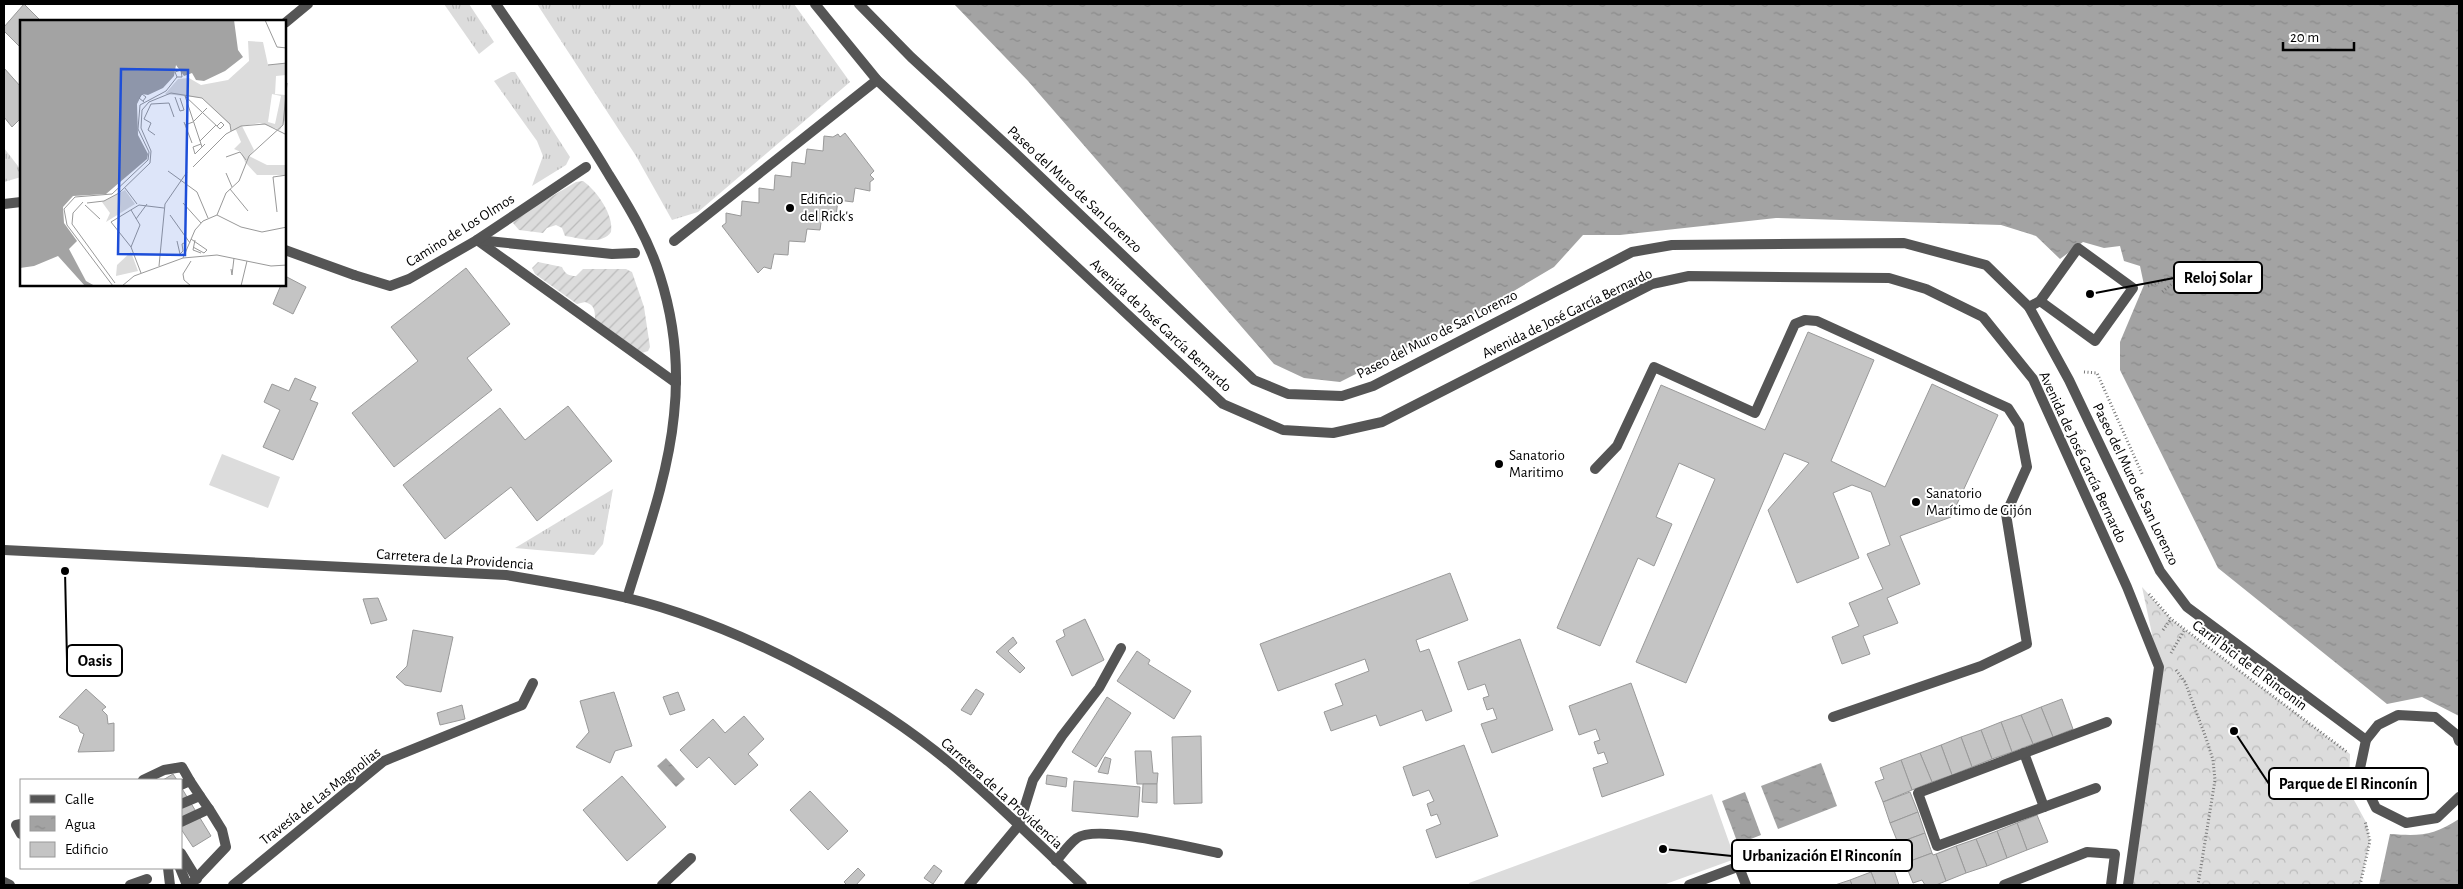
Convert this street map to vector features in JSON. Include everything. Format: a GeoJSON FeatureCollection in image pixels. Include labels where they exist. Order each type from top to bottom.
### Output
{"type":"FeatureCollection","features":[{"type":"Feature","properties":{"kind":"street"},"geometry":{"type":"LineString","coordinates":[[286,22],[308,4]]}},
{"type":"Feature","properties":{"kind":"street"},"geometry":{"type":"LineString","coordinates":[[496,4],[595,151],[630,208],[651,250],[666,298],[673,338],[676,383],[674,415],[668,454],[627,598]]}},
{"type":"Feature","properties":{"kind":"street","name":"Avenida de José García Bernardo"},"geometry":{"type":"LineString","coordinates":[[815,4],[877,80],[1223,404],[1283,430],[1332,433],[1382,422],[1652,284],[1689,276],[1889,278],[1926,288],[1983,317],[2032,379],[2150,641],[2159,667],[2128,885]]}},
{"type":"Feature","properties":{"kind":"street","name":"Paseo del Muro de San Lorenzo"},"geometry":{"type":"LineString","coordinates":[[859,4],[911,57],[1254,380],[1288,394],[1342,396],[1373,386],[1632,252],[1672,245],[1904,242],[1986,265],[2029,307],[2064,370],[2160,571],[2184,603],[2366,740]]}},
{"type":"Feature","properties":{"kind":"street"},"geometry":{"type":"LineString","coordinates":[[674,241],[877,80]]}},
{"type":"Feature","properties":{"kind":"street","name":"Camino de Los Olmos"},"geometry":{"type":"LineString","coordinates":[[286,250],[390,286],[415,276],[476,240],[586,167]]}},
{"type":"Feature","properties":{"kind":"street"},"geometry":{"type":"LineString","coordinates":[[4,204],[20,202]]}},
{"type":"Feature","properties":{"kind":"street"},"geometry":{"type":"LineString","coordinates":[[476,240],[676,383]]}},
{"type":"Feature","properties":{"kind":"street"},"geometry":{"type":"LineString","coordinates":[[476,240],[612,254],[635,253]]}},
{"type":"Feature","properties":{"kind":"street"},"geometry":{"type":"LineString","coordinates":[[2029,307],[2040,301],[2078,248],[2133,288],[2095,341],[2040,301]]}},
{"type":"Feature","properties":{"kind":"street"},"geometry":{"type":"LineString","coordinates":[[1595,469],[1617,446],[1654,367],[1755,413],[1795,324],[1805,320],[1817,321],[2008,408],[2019,425],[2027,467],[2006,514],[2026,644],[1981,666],[1833,717]]}},
{"type":"Feature","properties":{"kind":"street","name":"Carretera de La Providencia"},"geometry":{"type":"LineString","coordinates":[[4,550],[506,575],[584,588],[680,613],[782,655],[878,710],[948,761],[1020,825],[1082,885]]}},
{"type":"Feature","properties":{"kind":"street"},"geometry":{"type":"LineString","coordinates":[[969,885],[1020,825],[1033,780],[1062,736],[1099,688],[1121,648]]}},
{"type":"Feature","properties":{"kind":"street","name":"Travesía de Las Magnolias"},"geometry":{"type":"LineString","coordinates":[[232,885],[384,761],[522,705],[533,683]]}},
{"type":"Feature","properties":{"kind":"street"},"geometry":{"type":"LineString","coordinates":[[2459,741],[2457,735],[2435,717],[2398,715],[2378,726],[2366,740],[2359,772],[2376,808],[2406,823],[2437,818],[2459,797]]}},
{"type":"Feature","properties":{"kind":"street"},"geometry":{"type":"LineString","coordinates":[[2096,788],[1938,846],[1918,793],[2107,722]]}},
{"type":"Feature","properties":{"kind":"street"},"geometry":{"type":"LineString","coordinates":[[2024,753],[2044,807]]}},
{"type":"Feature","properties":{"kind":"street"},"geometry":{"type":"LineString","coordinates":[[145,779],[164,770],[182,767],[185,783],[200,796],[222,830],[226,847],[191,883]]}},
{"type":"Feature","properties":{"kind":"street"},"geometry":{"type":"LineString","coordinates":[[182,804],[200,796]]}},
{"type":"Feature","properties":{"kind":"street"},"geometry":{"type":"LineString","coordinates":[[182,822],[209,809]]}},
{"type":"Feature","properties":{"kind":"street"},"geometry":{"type":"LineString","coordinates":[[1056,861],[1078,837],[1101,834],[1144,838],[1218,853]]}},
{"type":"Feature","properties":{"kind":"street"},"geometry":{"type":"LineString","coordinates":[[2004,885],[2086,852],[2115,854],[2111,885]]}},
{"type":"Feature","properties":{"kind":"street"},"geometry":{"type":"LineString","coordinates":[[1689,885],[1772,854]]}},
{"type":"Feature","properties":{"kind":"street"},"geometry":{"type":"LineString","coordinates":[[182,856],[191,883]]}},
{"type":"Feature","properties":{"kind":"street"},"geometry":{"type":"LineString","coordinates":[[662,885],[691,858]]}},
{"type":"Feature","properties":{"kind":"street"},"geometry":{"type":"LineString","coordinates":[[1739,867],[1746,885]]}},
{"type":"Feature","properties":{"kind":"street"},"geometry":{"type":"LineString","coordinates":[[168,869],[170,885]]}},
{"type":"Feature","properties":{"kind":"street"},"geometry":{"type":"LineString","coordinates":[[181,869],[191,883]]}},
{"type":"Feature","properties":{"kind":"street"},"geometry":{"type":"LineString","coordinates":[[130,885],[147,879]]}},
{"type":"Feature","properties":{"kind":"street"},"geometry":{"type":"LineString","coordinates":[[4,882],[10,885]]}},
{"type":"Feature","properties":{"kind":"path"},"geometry":{"type":"LineString","coordinates":[[2154,285],[2176,276],[2178,279],[2162,292]]}},
{"type":"Feature","properties":{"kind":"path"},"geometry":{"type":"LineString","coordinates":[[2064,370],[2097,373],[2143,476]]}},
{"type":"Feature","properties":{"kind":"path","name":"Carril bici de El Rinconin"},"geometry":{"type":"LineString","coordinates":[[2148,593],[2171,619],[2350,754]]}},
{"type":"Feature","properties":{"kind":"path"},"geometry":{"type":"LineString","coordinates":[[2150,641],[2162,632],[2184,603]]}},
{"type":"Feature","properties":{"kind":"path"},"geometry":{"type":"LineString","coordinates":[[2172,660],[2170,653],[2185,629]]}},
{"type":"Feature","properties":{"kind":"path"},"geometry":{"type":"LineString","coordinates":[[2173,667],[2185,682],[2206,738],[2215,780],[2198,885]]}},
{"type":"Feature","properties":{"kind":"path"},"geometry":{"type":"LineString","coordinates":[[2360,885],[2370,841],[2362,816]]}},
{"type":"Feature","properties":{"kind":"green space"},"geometry":{"type":"Polygon","coordinates":[[[444,4],[469,4],[494,42],[479,54],[444,4]]]}},
{"type":"Feature","properties":{"kind":"green space"},"geometry":{"type":"Polygon","coordinates":[[[537,4],[794,4],[850,82],[698,212],[672,220],[636,156],[537,4]]]}},
{"type":"Feature","properties":{"kind":"green space"},"geometry":{"type":"Polygon","coordinates":[[[511,72],[515,72],[570,157],[566,165],[532,186],[543,156],[537,141],[494,81],[511,72]]]}},
{"type":"Feature","properties":{"kind":"green space"},"geometry":{"type":"Polygon","coordinates":[[[4,148],[20,169],[20,177],[4,182],[4,148]]]}},
{"type":"Feature","properties":{"kind":"green space"},"geometry":{"type":"Polygon","coordinates":[[[583,181],[599,197],[610,218],[611,232],[602,239],[565,236],[562,228],[556,225],[547,228],[543,233],[519,230],[513,223],[517,217],[576,182],[583,181]]]}},
{"type":"Feature","properties":{"kind":"green space"},"geometry":{"type":"Polygon","coordinates":[[[538,262],[562,267],[566,273],[574,276],[583,269],[626,269],[632,272],[644,307],[650,347],[648,351],[642,353],[595,319],[592,306],[585,302],[577,304],[535,274],[532,268],[538,262]]]}},
{"type":"Feature","properties":{"kind":"green space"},"geometry":{"type":"Polygon","coordinates":[[[222,454],[280,477],[268,508],[209,485],[222,454]]]}},
{"type":"Feature","properties":{"kind":"green space"},"geometry":{"type":"Polygon","coordinates":[[[613,489],[603,544],[594,555],[515,548],[613,489]]]}},
{"type":"Feature","properties":{"kind":"green space"},"geometry":{"type":"Polygon","coordinates":[[[2142,587],[2171,619],[2350,754],[2349,791],[2367,824],[2370,841],[2360,885],[2128,885],[2159,667],[2142,587]]]}},
{"type":"Feature","properties":{"kind":"green space"},"geometry":{"type":"Polygon","coordinates":[[[1712,794],[1735,859],[1663,885],[1470,885],[1469,883],[1712,794]]]}},
{"type":"Feature","properties":{"kind":"water"},"geometry":{"type":"Polygon","coordinates":[[[954,4],[2459,4],[2459,716],[2422,697],[2387,704],[2218,568],[2120,370],[2120,342],[2144,285],[2140,266],[2124,261],[2120,246],[2104,248],[2083,242],[2060,259],[2036,236],[2001,225],[1776,218],[1620,235],[1583,235],[1554,267],[1480,311],[1340,382],[1304,378],[1274,364],[1028,81],[954,4]]]}},
{"type":"Feature","properties":{"kind":"water"},"geometry":{"type":"Polygon","coordinates":[[[666,758],[685,779],[676,787],[657,766],[666,758]]]}},
{"type":"Feature","properties":{"kind":"water"},"geometry":{"type":"Polygon","coordinates":[[[1821,763],[1837,806],[1778,829],[1761,786],[1821,763]]]}},
{"type":"Feature","properties":{"kind":"water"},"geometry":{"type":"Polygon","coordinates":[[[1745,792],[1761,835],[1738,844],[1722,801],[1745,792]]]}},
{"type":"Feature","properties":{"kind":"water"},"geometry":{"type":"Polygon","coordinates":[[[2459,819],[2459,885],[2379,885],[2390,834],[2426,834],[2450,825],[2459,819]]]}},
{"type":"Feature","properties":{"kind":"building"},"geometry":{"type":"Polygon","coordinates":[[[24,4],[40,20],[20,20],[20,47],[4,31],[4,27],[24,4]]]}},
{"type":"Feature","properties":{"kind":"building"},"geometry":{"type":"Polygon","coordinates":[[[4,68],[20,86],[20,119],[12,127],[4,117],[4,68]]]}},
{"type":"Feature","properties":{"kind":"building","name":"Edificio del Rick's"},"geometry":{"type":"Polygon","coordinates":[[[845,133],[874,171],[870,175],[874,179],[870,182],[870,191],[855,188],[853,202],[838,200],[836,216],[822,215],[820,230],[807,229],[805,242],[789,241],[788,255],[774,254],[771,269],[764,267],[758,273],[722,226],[726,223],[726,213],[741,216],[742,201],[759,203],[759,188],[774,190],[775,175],[791,177],[792,162],[805,164],[807,149],[823,151],[824,136],[833,137],[838,134],[840,137],[845,133]]]}},
{"type":"Feature","properties":{"kind":"building"},"geometry":{"type":"Polygon","coordinates":[[[466,268],[510,324],[467,358],[492,390],[394,467],[352,413],[418,361],[391,327],[466,268]]]}},
{"type":"Feature","properties":{"kind":"building"},"geometry":{"type":"Polygon","coordinates":[[[286,277],[306,287],[293,314],[273,304],[281,286],[286,286],[286,277]]]}},
{"type":"Feature","properties":{"kind":"building","name":"Sanatorio Marítimo de Gijón"},"geometry":{"type":"Polygon","coordinates":[[[1808,332],[1874,360],[1831,461],[1885,487],[1932,384],[1998,415],[1951,517],[1900,536],[1920,584],[1887,598],[1898,623],[1863,636],[1870,654],[1842,664],[1832,637],[1859,626],[1849,603],[1883,589],[1867,554],[1890,545],[1871,492],[1852,485],[1833,493],[1859,558],[1797,583],[1768,510],[1809,463],[1784,453],[1686,683],[1636,662],[1715,479],[1679,463],[1656,517],[1672,524],[1654,566],[1638,558],[1600,646],[1557,628],[1661,385],[1765,430],[1808,332]]]}},
{"type":"Feature","properties":{"kind":"building"},"geometry":{"type":"Polygon","coordinates":[[[295,378],[316,387],[310,400],[318,403],[293,460],[263,447],[280,410],[264,402],[272,384],[289,391],[295,378]]]}},
{"type":"Feature","properties":{"kind":"building"},"geometry":{"type":"Polygon","coordinates":[[[568,406],[612,461],[537,521],[511,487],[445,539],[403,485],[500,408],[525,440],[568,406]]]}},
{"type":"Feature","properties":{"kind":"building"},"geometry":{"type":"Polygon","coordinates":[[[1450,573],[1468,620],[1416,640],[1420,652],[1429,649],[1452,711],[1426,721],[1422,710],[1380,726],[1376,715],[1331,731],[1324,712],[1343,705],[1335,684],[1369,671],[1365,659],[1278,691],[1260,644],[1450,573]]]}},
{"type":"Feature","properties":{"kind":"building"},"geometry":{"type":"Polygon","coordinates":[[[378,598],[387,620],[371,624],[363,599],[378,598]]]}},
{"type":"Feature","properties":{"kind":"building"},"geometry":{"type":"Polygon","coordinates":[[[1085,619],[1104,660],[1072,676],[1056,641],[1065,636],[1063,630],[1085,619]]]}},
{"type":"Feature","properties":{"kind":"building"},"geometry":{"type":"Polygon","coordinates":[[[413,630],[453,637],[441,692],[405,685],[396,677],[407,666],[413,630]]]}},
{"type":"Feature","properties":{"kind":"building"},"geometry":{"type":"Polygon","coordinates":[[[1013,637],[1017,643],[1008,651],[1025,668],[1020,673],[996,652],[1013,637]]]}},
{"type":"Feature","properties":{"kind":"building"},"geometry":{"type":"Polygon","coordinates":[[[1520,639],[1553,730],[1492,753],[1481,724],[1497,719],[1493,708],[1487,710],[1483,698],[1489,696],[1485,684],[1468,690],[1458,662],[1520,639]]]}},
{"type":"Feature","properties":{"kind":"building"},"geometry":{"type":"Polygon","coordinates":[[[1137,651],[1150,660],[1148,664],[1191,691],[1174,719],[1117,681],[1137,651]]]}},
{"type":"Feature","properties":{"kind":"building"},"geometry":{"type":"Polygon","coordinates":[[[1631,683],[1664,775],[1602,797],[1593,768],[1608,763],[1604,752],[1598,754],[1594,742],[1600,740],[1596,729],[1579,735],[1569,706],[1631,683]]]}},
{"type":"Feature","properties":{"kind":"building"},"geometry":{"type":"Polygon","coordinates":[[[86,689],[106,707],[102,710],[107,715],[108,724],[114,723],[114,751],[78,752],[84,734],[80,732],[78,726],[59,717],[86,689]]]}},
{"type":"Feature","properties":{"kind":"building"},"geometry":{"type":"Polygon","coordinates":[[[976,689],[984,694],[971,715],[961,710],[976,689]]]}},
{"type":"Feature","properties":{"kind":"building"},"geometry":{"type":"Polygon","coordinates":[[[614,692],[632,746],[615,751],[610,763],[576,747],[589,732],[580,701],[614,692]]]}},
{"type":"Feature","properties":{"kind":"building"},"geometry":{"type":"Polygon","coordinates":[[[678,692],[685,710],[670,715],[663,697],[678,692]]]}},
{"type":"Feature","properties":{"kind":"building"},"geometry":{"type":"Polygon","coordinates":[[[1107,697],[1131,713],[1096,767],[1072,752],[1107,697]]]}},
{"type":"Feature","properties":{"kind":"building"},"geometry":{"type":"Polygon","coordinates":[[[2062,699],[2073,729],[2053,737],[2041,707],[2062,699]]]}},
{"type":"Feature","properties":{"kind":"building"},"geometry":{"type":"Polygon","coordinates":[[[462,705],[465,719],[440,725],[437,713],[462,705]]]}},
{"type":"Feature","properties":{"kind":"building"},"geometry":{"type":"Polygon","coordinates":[[[2041,707],[2053,737],[2033,744],[2021,715],[2041,707]]]}},
{"type":"Feature","properties":{"kind":"building"},"geometry":{"type":"Polygon","coordinates":[[[2021,715],[2033,744],[2012,752],[2001,722],[2021,715]]]}},
{"type":"Feature","properties":{"kind":"building"},"geometry":{"type":"Polygon","coordinates":[[[744,716],[764,739],[748,754],[758,765],[735,785],[709,757],[697,768],[680,750],[713,719],[725,733],[744,716]]]}},
{"type":"Feature","properties":{"kind":"building"},"geometry":{"type":"Polygon","coordinates":[[[2001,722],[2012,752],[1992,759],[1981,730],[2001,722]]]}},
{"type":"Feature","properties":{"kind":"building"},"geometry":{"type":"Polygon","coordinates":[[[1981,730],[1992,759],[1972,767],[1961,737],[1981,730]]]}},
{"type":"Feature","properties":{"kind":"building"},"geometry":{"type":"Polygon","coordinates":[[[1201,736],[1202,803],[1174,804],[1172,737],[1201,736]]]}},
{"type":"Feature","properties":{"kind":"building"},"geometry":{"type":"Polygon","coordinates":[[[1961,737],[1972,767],[1952,775],[1941,745],[1961,737]]]}},
{"type":"Feature","properties":{"kind":"building"},"geometry":{"type":"Polygon","coordinates":[[[1464,745],[1498,836],[1436,858],[1426,830],[1441,824],[1437,814],[1431,816],[1427,804],[1434,801],[1429,790],[1413,796],[1403,767],[1464,745]]]}},
{"type":"Feature","properties":{"kind":"building"},"geometry":{"type":"Polygon","coordinates":[[[1941,745],[1952,775],[1932,782],[1920,753],[1941,745]]]}},
{"type":"Feature","properties":{"kind":"building"},"geometry":{"type":"Polygon","coordinates":[[[1135,751],[1151,751],[1153,773],[1158,773],[1157,784],[1137,784],[1135,751]]]}},
{"type":"Feature","properties":{"kind":"building"},"geometry":{"type":"Polygon","coordinates":[[[1920,753],[1932,782],[1912,790],[1901,760],[1920,753]]]}},
{"type":"Feature","properties":{"kind":"building"},"geometry":{"type":"Polygon","coordinates":[[[1105,757],[1111,759],[1108,774],[1098,772],[1105,757]]]}},
{"type":"Feature","properties":{"kind":"building"},"geometry":{"type":"Polygon","coordinates":[[[1901,760],[1912,790],[1883,802],[1875,782],[1884,779],[1880,768],[1901,760]]]}},
{"type":"Feature","properties":{"kind":"building"},"geometry":{"type":"Polygon","coordinates":[[[173,774],[176,779],[165,779],[173,774]]]}},
{"type":"Feature","properties":{"kind":"building"},"geometry":{"type":"Polygon","coordinates":[[[1047,775],[1067,778],[1066,787],[1046,784],[1047,775]]]}},
{"type":"Feature","properties":{"kind":"building"},"geometry":{"type":"Polygon","coordinates":[[[622,776],[666,827],[627,861],[583,810],[622,776]]]}},
{"type":"Feature","properties":{"kind":"building"},"geometry":{"type":"Polygon","coordinates":[[[1074,781],[1140,787],[1138,817],[1072,811],[1074,781]]]}},
{"type":"Feature","properties":{"kind":"building"},"geometry":{"type":"Polygon","coordinates":[[[1143,784],[1157,784],[1157,803],[1142,802],[1143,784]]]}},
{"type":"Feature","properties":{"kind":"building"},"geometry":{"type":"Polygon","coordinates":[[[182,789],[211,836],[193,847],[182,830],[182,789]]]}},
{"type":"Feature","properties":{"kind":"building"},"geometry":{"type":"Polygon","coordinates":[[[810,791],[848,831],[828,850],[790,810],[810,791]]]}},
{"type":"Feature","properties":{"kind":"building"},"geometry":{"type":"Polygon","coordinates":[[[1910,792],[1918,812],[1890,823],[1883,802],[1910,792]]]}},
{"type":"Feature","properties":{"kind":"building"},"geometry":{"type":"Polygon","coordinates":[[[1918,812],[1925,833],[1898,843],[1890,823],[1918,812]]]}},
{"type":"Feature","properties":{"kind":"building"},"geometry":{"type":"Polygon","coordinates":[[[2037,815],[2048,842],[2027,850],[2017,823],[2037,815]]]}},
{"type":"Feature","properties":{"kind":"building"},"geometry":{"type":"Polygon","coordinates":[[[2017,823],[2027,850],[2007,858],[1997,831],[2017,823]]]}},
{"type":"Feature","properties":{"kind":"building"},"geometry":{"type":"Polygon","coordinates":[[[1997,831],[2007,858],[1987,866],[1976,839],[1997,831]]]}},
{"type":"Feature","properties":{"kind":"building"},"geometry":{"type":"Polygon","coordinates":[[[1925,833],[1932,853],[1905,863],[1898,843],[1925,833]]]}},
{"type":"Feature","properties":{"kind":"building"},"geometry":{"type":"Polygon","coordinates":[[[1976,839],[1987,866],[1966,873],[1956,846],[1976,839]]]}},
{"type":"Feature","properties":{"kind":"building"},"geometry":{"type":"Polygon","coordinates":[[[1956,846],[1966,873],[1946,881],[1936,854],[1956,846]]]}},
{"type":"Feature","properties":{"kind":"building"},"geometry":{"type":"Polygon","coordinates":[[[1932,853],[1933,855],[1936,854],[1946,881],[1936,885],[1925,885],[1922,880],[1913,883],[1905,863],[1932,853]]]}},
{"type":"Feature","properties":{"kind":"building"},"geometry":{"type":"Polygon","coordinates":[[[1892,864],[1899,885],[1876,885],[1871,872],[1892,864]]]}},
{"type":"Feature","properties":{"kind":"building"},"geometry":{"type":"Polygon","coordinates":[[[934,865],[942,871],[933,884],[924,878],[934,865]]]}},
{"type":"Feature","properties":{"kind":"building"},"geometry":{"type":"Polygon","coordinates":[[[858,868],[865,875],[856,885],[847,885],[844,882],[858,868]]]}},
{"type":"Feature","properties":{"kind":"building"},"geometry":{"type":"Polygon","coordinates":[[[1871,872],[1876,885],[1852,885],[1850,880],[1871,872]]]}},
{"type":"Feature","properties":{"kind":"building"},"geometry":{"type":"Polygon","coordinates":[[[1850,880],[1852,885],[1835,885],[1850,880]]]}},
{"type":"Feature","properties":{"kind":"place","name":"Edificio del Rick's"},"geometry":{"type":"Point","coordinates":[790,208]}},
{"type":"Feature","properties":{"kind":"place","name":"Reloj Solar"},"geometry":{"type":"Point","coordinates":[2090,294]}},
{"type":"Feature","properties":{"kind":"place","name":"Sanatorio Maritimo"},"geometry":{"type":"Point","coordinates":[1499,464]}},
{"type":"Feature","properties":{"kind":"place","name":"Sanatorio Marítimo de Gijón"},"geometry":{"type":"Point","coordinates":[1916,502]}},
{"type":"Feature","properties":{"kind":"place","name":"Oasis"},"geometry":{"type":"Point","coordinates":[65,571]}},
{"type":"Feature","properties":{"kind":"place","name":"Parque de El Rinconín"},"geometry":{"type":"Point","coordinates":[2234,731]}},
{"type":"Feature","properties":{"kind":"place","name":"Urbanización El Rinconín"},"geometry":{"type":"Point","coordinates":[1663,849]}}]}
